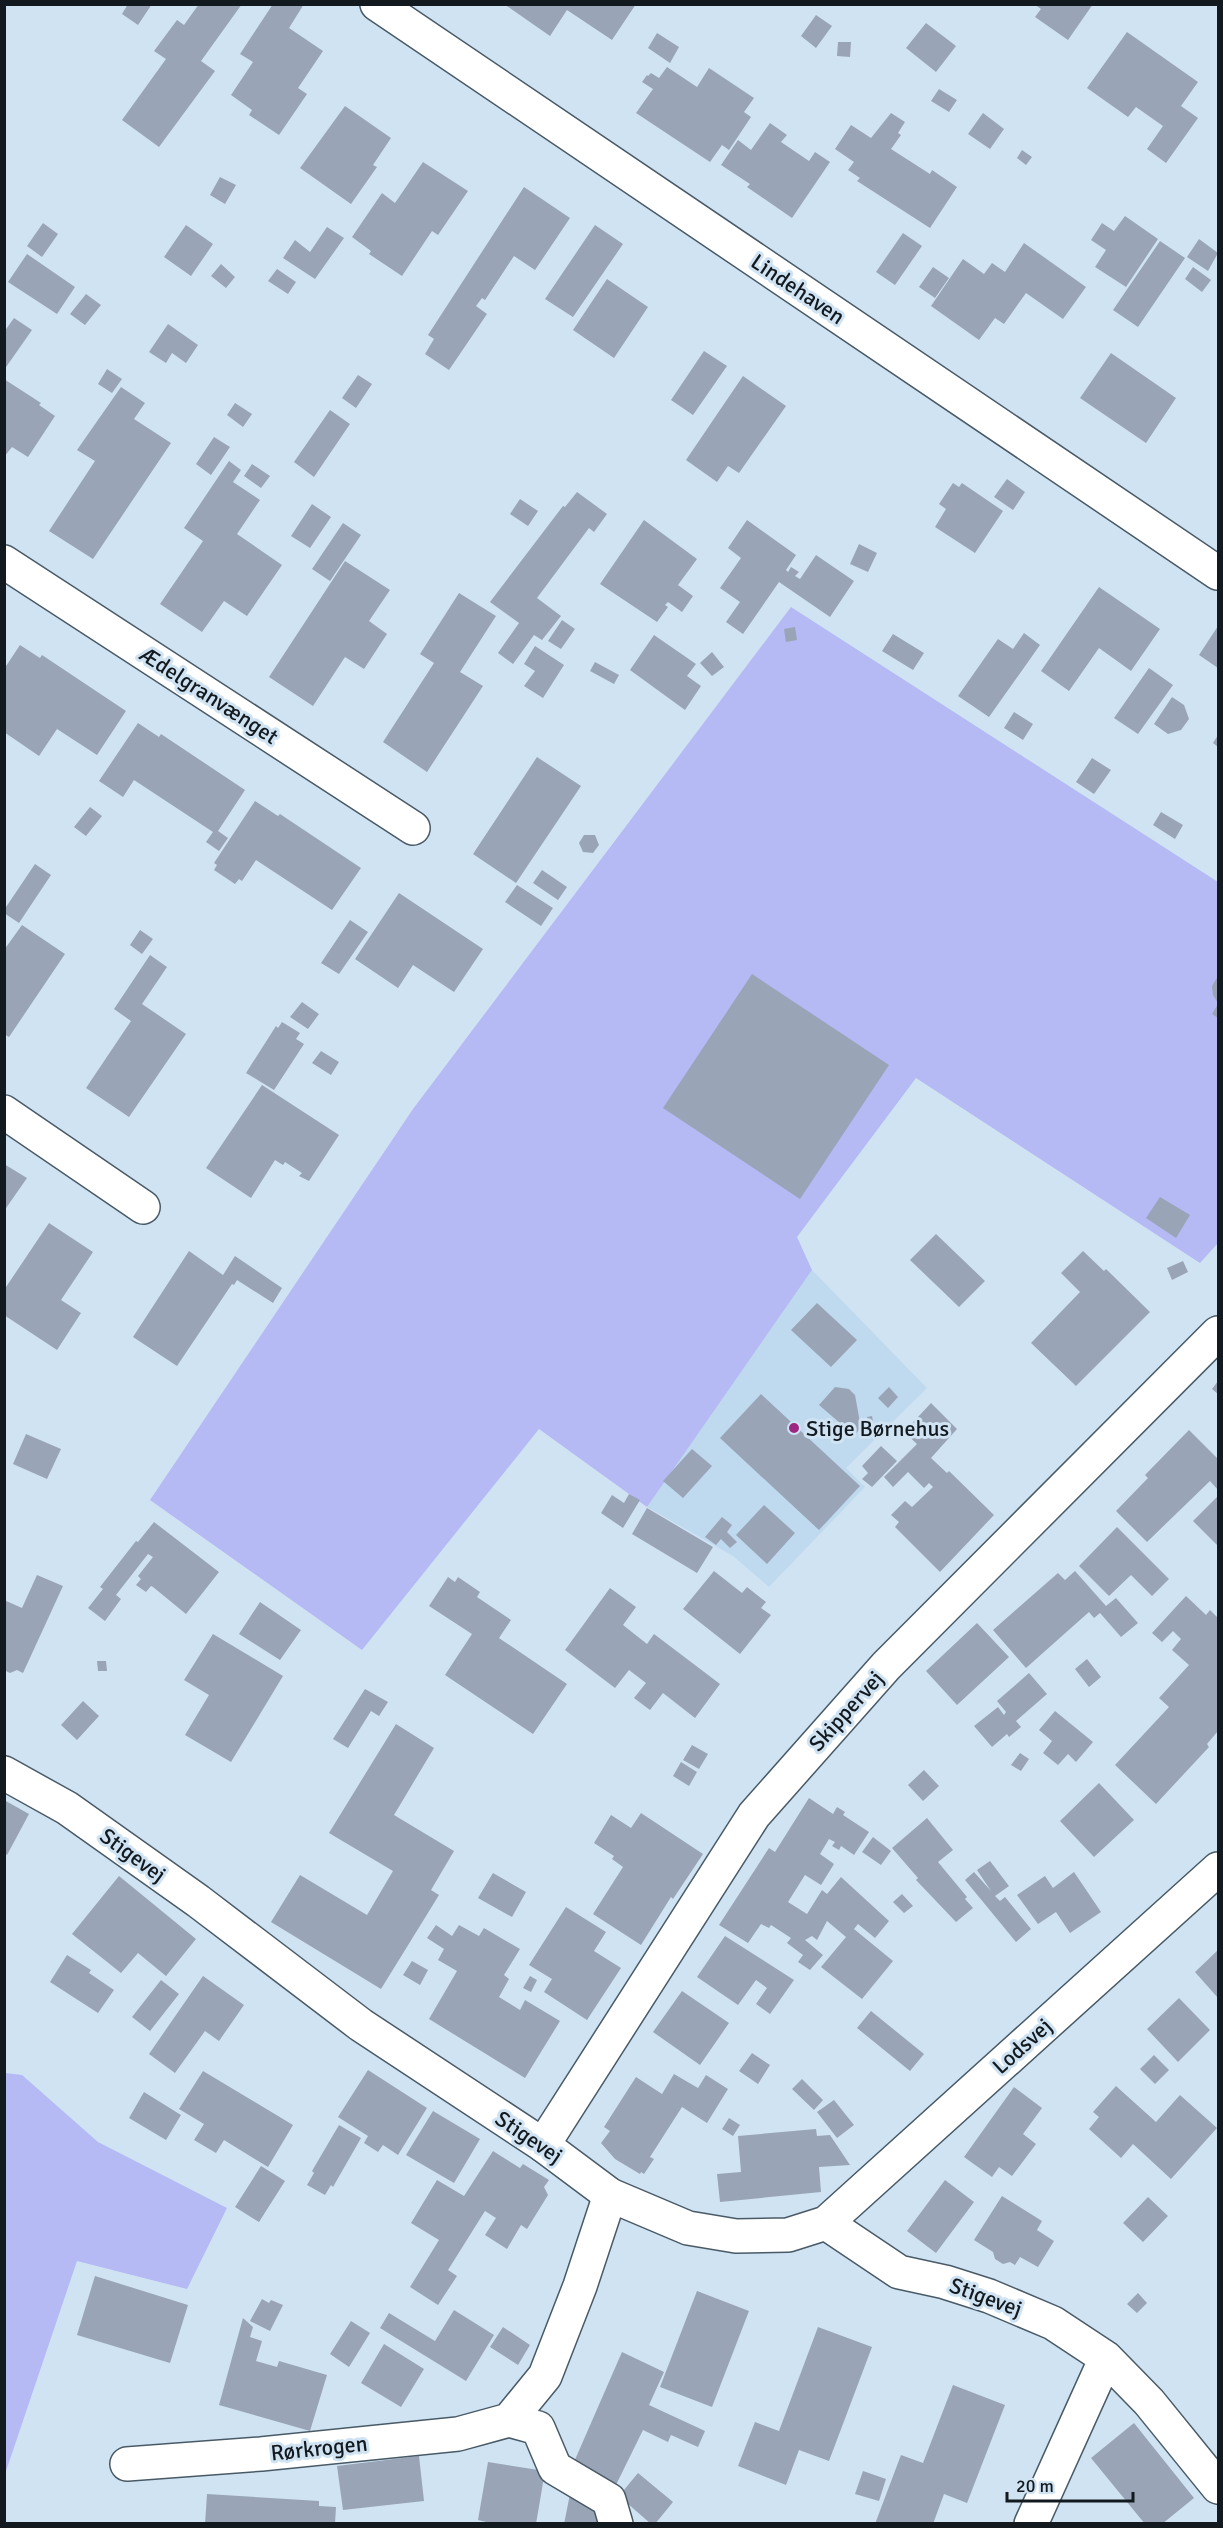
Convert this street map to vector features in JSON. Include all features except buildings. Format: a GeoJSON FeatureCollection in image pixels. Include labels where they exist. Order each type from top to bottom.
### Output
{"type":"FeatureCollection","features":[{"type":"Feature","properties":{"kind":"street","name":"Lindehaven"},"geometry":{"type":"LineString","coordinates":[[376,4],[1218,573]]}},
{"type":"Feature","properties":{"kind":"street","name":"Ædelgranvænget"},"geometry":{"type":"LineString","coordinates":[[4,562],[413,828]]}},
{"type":"Feature","properties":{"kind":"street"},"geometry":{"type":"LineString","coordinates":[[4,1112],[143,1207]]}},
{"type":"Feature","properties":{"kind":"street","name":"Skippervej"},"geometry":{"type":"LineString","coordinates":[[543,2145],[754,1815],[886,1666],[1218,1333]]}},
{"type":"Feature","properties":{"kind":"street","name":"Stigevej"},"geometry":{"type":"LineString","coordinates":[[4,1773],[67,1808],[198,1901],[361,2025],[543,2145],[610,2195],[688,2228],[736,2236],[788,2235],[826,2223],[898,2272],[945,2282],[990,2296],[1053,2323],[1106,2358],[1149,2402],[1218,2487]]}},
{"type":"Feature","properties":{"kind":"street","name":"Lodsvej"},"geometry":{"type":"LineString","coordinates":[[826,2223],[1218,1869]]}},
{"type":"Feature","properties":{"kind":"street"},"geometry":{"type":"LineString","coordinates":[[610,2195],[580,2286],[545,2376],[509,2420],[538,2428],[555,2468],[609,2500],[616,2523]]}},
{"type":"Feature","properties":{"kind":"street"},"geometry":{"type":"LineString","coordinates":[[1031,2523],[1106,2358]]}},
{"type":"Feature","properties":{"kind":"street","name":"Rørkrogen"},"geometry":{"type":"LineString","coordinates":[[127,2464],[261,2454],[458,2434],[509,2420]]}},
{"type":"Feature","properties":{"kind":"shaded area"},"geometry":{"type":"Polygon","coordinates":[[[791,607],[1218,882],[1218,1243],[1200,1263],[916,1078],[797,1237],[812,1270],[647,1507],[539,1429],[362,1650],[150,1500],[413,1109],[791,607]]]}},
{"type":"Feature","properties":{"kind":"shaded area","name":"Stige Børnehus"},"geometry":{"type":"Polygon","coordinates":[[[812,1270],[927,1388],[846,1468],[865,1487],[769,1587],[733,1556],[647,1507],[812,1270]]]}},
{"type":"Feature","properties":{"kind":"shaded area"},"geometry":{"type":"Polygon","coordinates":[[[5,2073],[22,2075],[98,2142],[227,2208],[187,2289],[77,2261],[5,2474],[5,2073]]]}},
{"type":"Feature","properties":{"kind":"place","name":"Stige Børnehus"},"geometry":{"type":"Point","coordinates":[794,1428]}}]}
